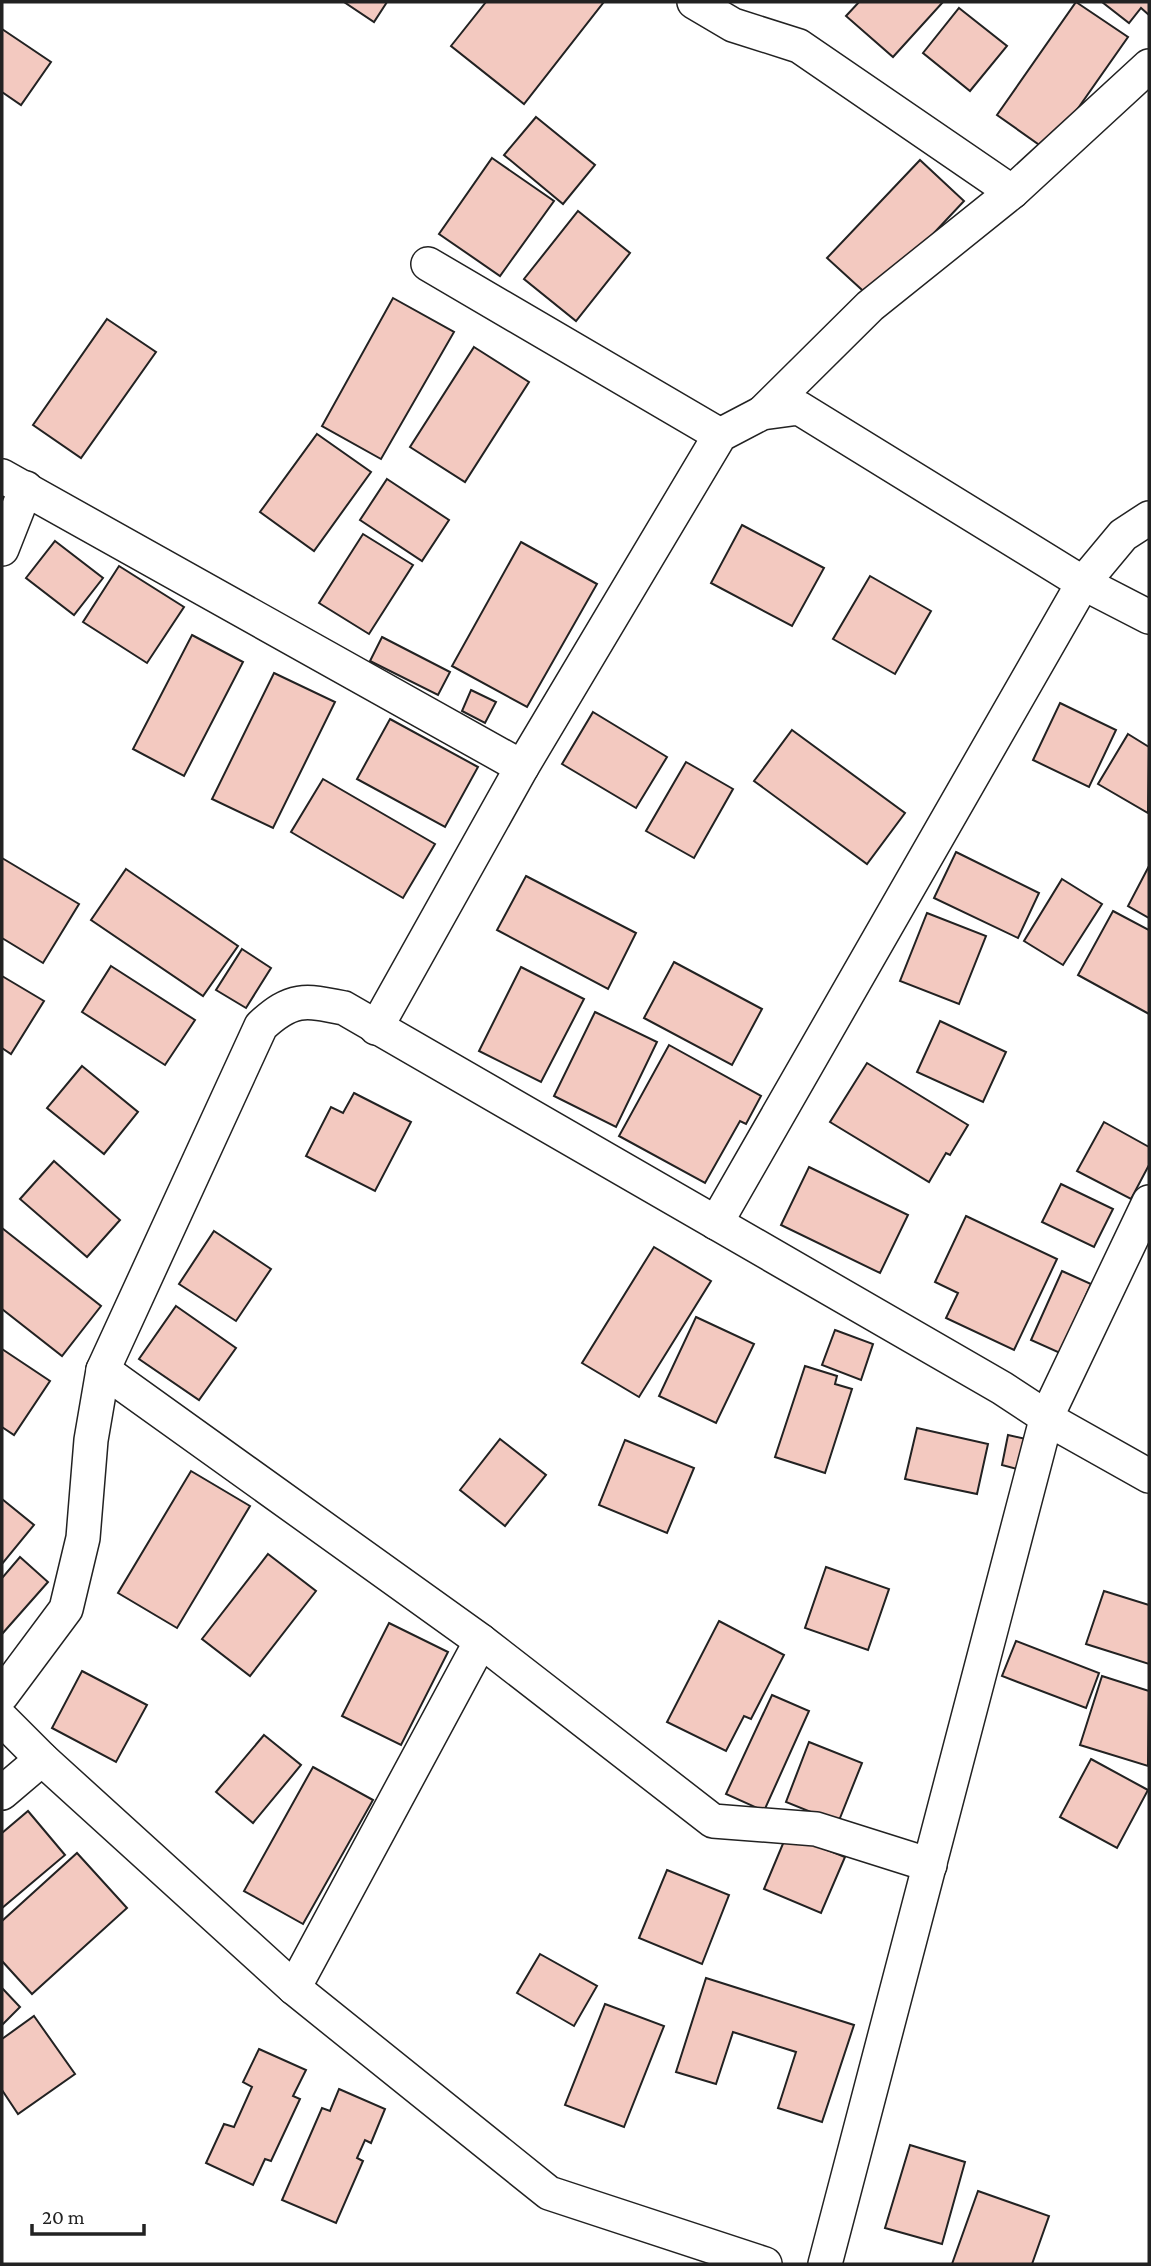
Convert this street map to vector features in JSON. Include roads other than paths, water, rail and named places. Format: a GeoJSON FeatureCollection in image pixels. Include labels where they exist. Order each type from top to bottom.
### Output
{"type":"FeatureCollection","features":[{"type":"Feature","properties":{"kind":"street"},"geometry":{"type":"LineString","coordinates":[[694,2],[733,25],[799,46],[1012,192]]}},
{"type":"Feature","properties":{"kind":"street"},"geometry":{"type":"LineString","coordinates":[[376,1028],[522,766],[720,435],[762,413],[870,306],[1012,192],[1149,66]]}},
{"type":"Feature","properties":{"kind":"street"},"geometry":{"type":"LineString","coordinates":[[428,264],[720,435]]}},
{"type":"Feature","properties":{"kind":"street"},"geometry":{"type":"LineString","coordinates":[[762,413],[799,408],[1083,583],[1149,617]]}},
{"type":"Feature","properties":{"kind":"street"},"geometry":{"type":"LineString","coordinates":[[2,548],[14,482],[522,766]]}},
{"type":"Feature","properties":{"kind":"street"},"geometry":{"type":"LineString","coordinates":[[716,1223],[1083,583],[1123,535],[1149,518]]}},
{"type":"Feature","properties":{"kind":"street"},"geometry":{"type":"LineString","coordinates":[[2,1695],[66,1609],[83,1538],[92,1440],[103,1370],[261,1026],[279,1010],[308,1000],[344,1009],[1002,1388],[1060,1426],[1149,1476]]}},
{"type":"Feature","properties":{"kind":"street"},"geometry":{"type":"LineString","coordinates":[[825,2264],[1047,1416],[1149,1202]]}},
{"type":"Feature","properties":{"kind":"street"},"geometry":{"type":"LineString","coordinates":[[103,1370],[481,1640],[713,1821],[816,1829],[930,1865]]}},
{"type":"Feature","properties":{"kind":"street"},"geometry":{"type":"LineString","coordinates":[[294,1988],[481,1640]]}},
{"type":"Feature","properties":{"kind":"street"},"geometry":{"type":"LineString","coordinates":[[2,1719],[42,1759],[294,1988],[549,2193],[765,2264]]}},
{"type":"Feature","properties":{"kind":"street"},"geometry":{"type":"LineString","coordinates":[[2,1793],[42,1759]]}}]}
